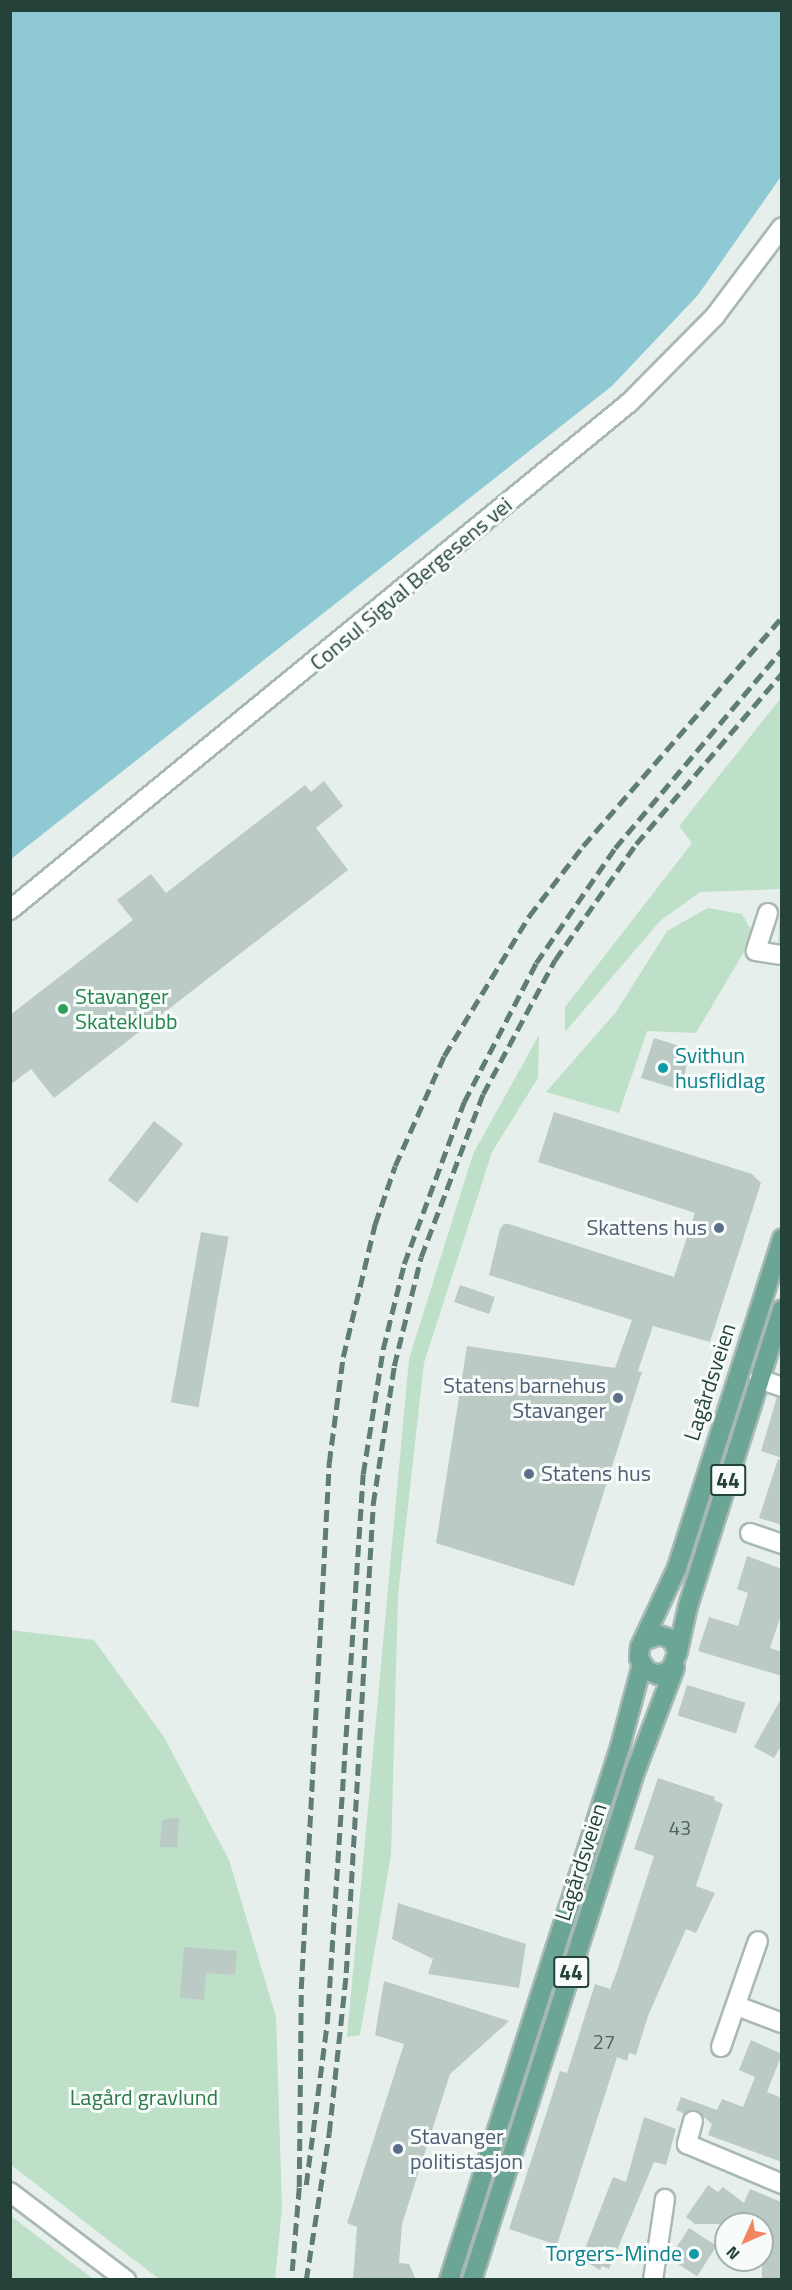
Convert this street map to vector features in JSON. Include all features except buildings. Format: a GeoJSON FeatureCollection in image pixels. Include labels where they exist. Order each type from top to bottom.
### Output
{"type":"FeatureCollection","features":[{"type":"Feature","properties":{"kind":"main road","name":"Lagårdsveien"},"geometry":{"type":"LineString","coordinates":[[644,1641],[677,1568],[782,1238]]}},
{"type":"Feature","properties":{"kind":"main road","name":"Lagårdsveien"},"geometry":{"type":"LineString","coordinates":[[472,2280],[642,1752],[676,1659],[759,1379],[782,1310]]}},
{"type":"Feature","properties":{"kind":"main road"},"geometry":{"type":"LineString","coordinates":[[642,1665],[658,1675],[676,1659],[664,1636],[652,1636],[644,1641]]}},
{"type":"Feature","properties":{"kind":"main road","name":"44"},"geometry":{"type":"LineString","coordinates":[[642,1665],[639,1654],[644,1641]]}},
{"type":"Feature","properties":{"kind":"main road","name":"Lagårdsveien"},"geometry":{"type":"LineString","coordinates":[[449,2280],[620,1747],[642,1665]]}},
{"type":"Feature","properties":{"kind":"street","name":"Consul Sigval Bergesens vei"},"geometry":{"type":"LineString","coordinates":[[10,910],[282,691],[630,402],[715,316],[782,227]]}},
{"type":"Feature","properties":{"kind":"street"},"geometry":{"type":"LineString","coordinates":[[768,913],[756,951],[782,955]]}},
{"type":"Feature","properties":{"kind":"street"},"geometry":{"type":"LineString","coordinates":[[759,1379],[782,1387]]}},
{"type":"Feature","properties":{"kind":"street"},"geometry":{"type":"LineString","coordinates":[[750,1533],[782,1544]]}},
{"type":"Feature","properties":{"kind":"street"},"geometry":{"type":"LineString","coordinates":[[722,2047],[758,1941]]}},
{"type":"Feature","properties":{"kind":"street"},"geometry":{"type":"LineString","coordinates":[[737,2006],[782,2023]]}},
{"type":"Feature","properties":{"kind":"street"},"geometry":{"type":"LineString","coordinates":[[693,2121],[687,2144],[782,2184]]}},
{"type":"Feature","properties":{"kind":"street"},"geometry":{"type":"LineString","coordinates":[[10,2192],[126,2280]]}},
{"type":"Feature","properties":{"kind":"street"},"geometry":{"type":"LineString","coordinates":[[653,2280],[665,2199]]}},
{"type":"Feature","properties":{"kind":"green space"},"geometry":{"type":"Polygon","coordinates":[[[781,698],[781,889],[700,892],[660,921],[565,1032],[565,1007],[692,843],[679,826],[781,698]]]}},
{"type":"Feature","properties":{"kind":"green space"},"geometry":{"type":"Polygon","coordinates":[[[781,889],[781,945],[778,945],[781,889]]]}},
{"type":"Feature","properties":{"kind":"green space"},"geometry":{"type":"Polygon","coordinates":[[[708,908],[742,914],[754,935],[696,1033],[647,1031],[619,1113],[546,1092],[616,1012],[667,931],[708,908]]]}},
{"type":"Feature","properties":{"kind":"green space"},"geometry":{"type":"Polygon","coordinates":[[[539,1035],[538,1078],[492,1152],[424,1363],[398,1595],[391,1855],[360,2035],[347,2037],[409,1359],[473,1154],[539,1035]]]}},
{"type":"Feature","properties":{"kind":"green space","name":"Lagård gravlund"},"geometry":{"type":"Polygon","coordinates":[[[10,1630],[94,1640],[164,1737],[229,1860],[276,2017],[282,2208],[275,2279],[159,2279],[11,2165],[10,1630]]]}},
{"type":"Feature","properties":{"kind":"green space"},"geometry":{"type":"Polygon","coordinates":[[[11,2216],[93,2279],[11,2279],[11,2216]]]}},
{"type":"Feature","properties":{"kind":"water"},"geometry":{"type":"Polygon","coordinates":[[[11,10],[781,11],[782,175],[698,295],[612,386],[11,859],[11,10]]]}},
{"type":"Feature","properties":{"kind":"railway"},"geometry":{"type":"LineString","coordinates":[[292,2271],[299,2187],[301,1989],[329,1463],[343,1357],[375,1224],[395,1166],[444,1056],[529,916],[583,846],[782,617]]}},
{"type":"Feature","properties":{"kind":"railway"},"geometry":{"type":"LineString","coordinates":[[306,2185],[327,2024],[363,1474],[383,1349],[404,1264],[464,1102],[536,963],[615,848],[782,650]]}},
{"type":"Feature","properties":{"kind":"railway"},"geometry":{"type":"LineString","coordinates":[[306,2280],[329,2133],[346,1973],[373,1504],[394,1366],[421,1257],[483,1094],[555,960],[636,844],[782,673]]}},
{"type":"Feature","properties":{"kind":"place","name":"Stavanger Skateklubb"},"geometry":{"type":"Point","coordinates":[63,1009]}},
{"type":"Feature","properties":{"kind":"place","name":"Svithun husflidlag"},"geometry":{"type":"Point","coordinates":[663,1068]}},
{"type":"Feature","properties":{"kind":"place","name":"Skattens hus"},"geometry":{"type":"Point","coordinates":[719,1228]}},
{"type":"Feature","properties":{"kind":"place","name":"Statens barnehus Stavanger"},"geometry":{"type":"Point","coordinates":[618,1398]}},
{"type":"Feature","properties":{"kind":"place","name":"Statens hus"},"geometry":{"type":"Point","coordinates":[529,1474]}},
{"type":"Feature","properties":{"kind":"place","name":"Stavanger politistasjon"},"geometry":{"type":"Point","coordinates":[398,2149]}},
{"type":"Feature","properties":{"kind":"place","name":"Torgers-Minde"},"geometry":{"type":"Point","coordinates":[694,2254]}}]}
